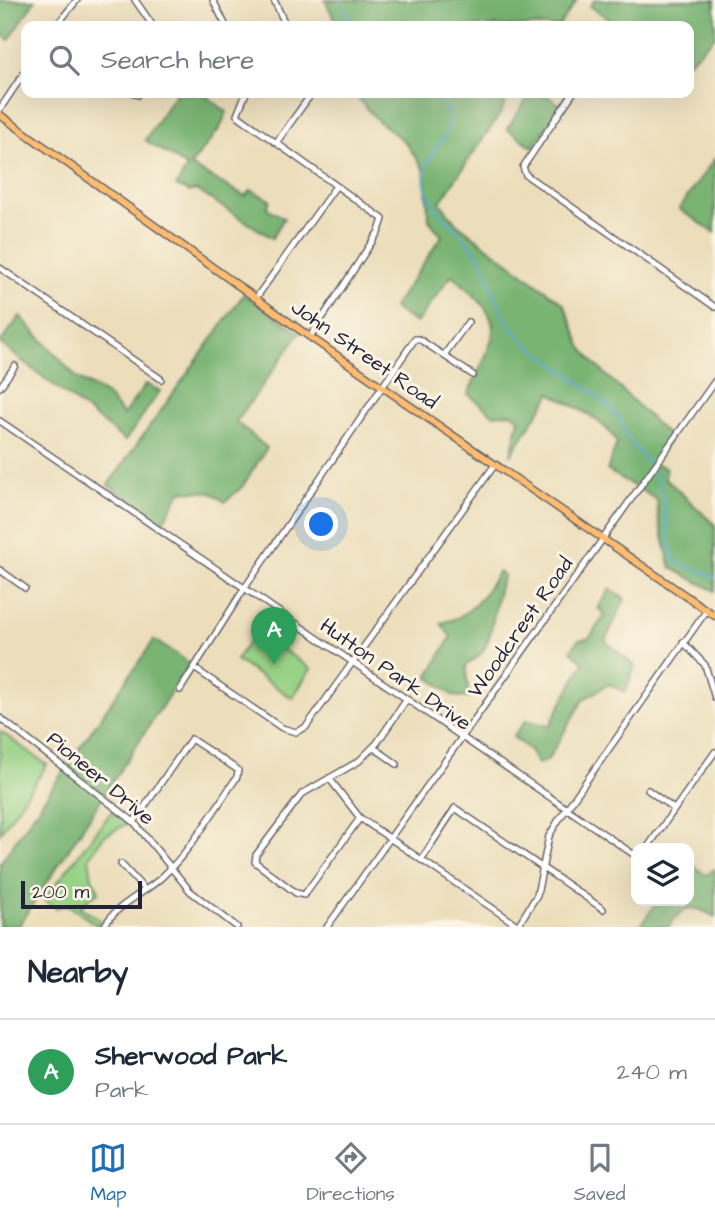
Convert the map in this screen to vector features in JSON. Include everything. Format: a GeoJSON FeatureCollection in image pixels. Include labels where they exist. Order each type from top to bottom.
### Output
{"type":"FeatureCollection","features":[{"type":"Feature","properties":{"kind":"main road","name":"John Street Road"},"geometry":{"type":"LineString","coordinates":[[0,114],[381,387],[715,616]]}},
{"type":"Feature","properties":{"kind":"street"},"geometry":{"type":"LineString","coordinates":[[60,21],[77,0]]}},
{"type":"Feature","properties":{"kind":"street"},"geometry":{"type":"LineString","coordinates":[[135,0],[150,21]]}},
{"type":"Feature","properties":{"kind":"street"},"geometry":{"type":"LineString","coordinates":[[212,0],[223,21]]}},
{"type":"Feature","properties":{"kind":"street"},"geometry":{"type":"LineString","coordinates":[[274,0],[284,21]]}},
{"type":"Feature","properties":{"kind":"street"},"geometry":{"type":"LineString","coordinates":[[0,109],[21,78]]}},
{"type":"Feature","properties":{"kind":"street"},"geometry":{"type":"LineString","coordinates":[[243,98],[236,112],[381,216],[382,226],[310,337]]}},
{"type":"Feature","properties":{"kind":"street"},"geometry":{"type":"LineString","coordinates":[[276,143],[308,98]]}},
{"type":"Feature","properties":{"kind":"street"},"geometry":{"type":"LineString","coordinates":[[570,98],[523,170],[535,182],[715,307]]}},
{"type":"Feature","properties":{"kind":"street"},"geometry":{"type":"LineString","coordinates":[[256,299],[336,186]]}},
{"type":"Feature","properties":{"kind":"street"},"geometry":{"type":"LineString","coordinates":[[0,268],[161,379]]}},
{"type":"Feature","properties":{"kind":"street"},"geometry":{"type":"LineString","coordinates":[[444,355],[468,323]]}},
{"type":"Feature","properties":{"kind":"street"},"geometry":{"type":"LineString","coordinates":[[180,690],[244,589],[415,339],[473,375]]}},
{"type":"Feature","properties":{"kind":"street"},"geometry":{"type":"LineString","coordinates":[[0,387],[15,366]]}},
{"type":"Feature","properties":{"kind":"street","name":"Woodcrest Road"},"geometry":{"type":"LineString","coordinates":[[327,927],[715,381]]}},
{"type":"Feature","properties":{"kind":"street","name":"Hutton Park Drive"},"geometry":{"type":"LineString","coordinates":[[0,421],[631,853]]}},
{"type":"Feature","properties":{"kind":"street"},"geometry":{"type":"LineString","coordinates":[[194,668],[282,728],[296,732],[313,720],[494,466]]}},
{"type":"Feature","properties":{"kind":"street"},"geometry":{"type":"LineString","coordinates":[[0,571],[25,588]]}},
{"type":"Feature","properties":{"kind":"street"},"geometry":{"type":"LineString","coordinates":[[329,778],[360,818],[519,926],[537,895],[549,836],[707,610]]}},
{"type":"Feature","properties":{"kind":"street"},"geometry":{"type":"LineString","coordinates":[[683,642],[705,665],[715,698]]}},
{"type":"Feature","properties":{"kind":"street"},"geometry":{"type":"LineString","coordinates":[[360,818],[304,894],[296,893],[257,864],[256,855],[295,802],[308,789],[353,767],[373,747],[407,699]]}},
{"type":"Feature","properties":{"kind":"street","name":"Pioneer Drive"},"geometry":{"type":"LineString","coordinates":[[0,718],[134,822],[204,904],[237,927]]}},
{"type":"Feature","properties":{"kind":"street"},"geometry":{"type":"LineString","coordinates":[[104,927],[111,916],[171,867],[237,777],[238,770],[191,739],[134,822]]}},
{"type":"Feature","properties":{"kind":"street"},"geometry":{"type":"LineString","coordinates":[[373,747],[397,764]]}},
{"type":"Feature","properties":{"kind":"street"},"geometry":{"type":"LineString","coordinates":[[650,843],[715,751]]}},
{"type":"Feature","properties":{"kind":"street"},"geometry":{"type":"LineString","coordinates":[[648,790],[674,809]]}},
{"type":"Feature","properties":{"kind":"street"},"geometry":{"type":"LineString","coordinates":[[421,860],[455,808],[603,909]]}},
{"type":"Feature","properties":{"kind":"street"},"geometry":{"type":"LineString","coordinates":[[121,864],[145,890]]}},
{"type":"Feature","properties":{"kind":"green space"},"geometry":{"type":"Polygon","coordinates":[[[0,0],[35,0],[9,40],[0,33],[0,0]]]}},
{"type":"Feature","properties":{"kind":"green space"},"geometry":{"type":"Polygon","coordinates":[[[325,0],[577,0],[562,21],[336,21],[325,0]]]}},
{"type":"Feature","properties":{"kind":"green space"},"geometry":{"type":"Polygon","coordinates":[[[594,0],[715,0],[715,36],[694,57],[694,21],[612,21],[590,6],[594,0]]]}},
{"type":"Feature","properties":{"kind":"green space"},"geometry":{"type":"Polygon","coordinates":[[[173,98],[209,98],[227,112],[220,128],[190,166],[245,196],[251,190],[270,200],[267,208],[284,218],[272,238],[196,190],[190,192],[176,186],[187,168],[145,140],[173,98]]]}},
{"type":"Feature","properties":{"kind":"green space"},"geometry":{"type":"Polygon","coordinates":[[[357,98],[505,98],[502,111],[440,202],[456,223],[564,304],[581,346],[595,364],[671,438],[653,463],[666,468],[665,478],[715,525],[715,591],[671,568],[658,517],[657,500],[607,470],[617,443],[605,427],[588,414],[551,393],[511,455],[519,418],[511,413],[494,415],[468,394],[491,341],[491,318],[471,292],[452,275],[416,323],[393,308],[442,236],[429,220],[424,169],[404,141],[379,122],[357,98]]]}},
{"type":"Feature","properties":{"kind":"green space"},"geometry":{"type":"Polygon","coordinates":[[[528,98],[550,98],[561,105],[533,147],[507,129],[528,98]]]}},
{"type":"Feature","properties":{"kind":"green space"},"geometry":{"type":"Polygon","coordinates":[[[715,158],[715,233],[679,209],[715,158]]]}},
{"type":"Feature","properties":{"kind":"green space"},"geometry":{"type":"Polygon","coordinates":[[[244,294],[300,333],[236,422],[267,448],[242,487],[225,502],[211,492],[181,491],[162,524],[108,485],[244,294]]]}},
{"type":"Feature","properties":{"kind":"green space"},"geometry":{"type":"Polygon","coordinates":[[[20,316],[78,379],[106,394],[123,415],[146,384],[160,391],[125,441],[0,343],[20,316]]]}},
{"type":"Feature","properties":{"kind":"green space"},"geometry":{"type":"Polygon","coordinates":[[[498,572],[504,575],[487,642],[481,653],[466,666],[469,698],[454,696],[428,677],[451,637],[441,623],[460,616],[475,605],[498,572]]]}},
{"type":"Feature","properties":{"kind":"green space"},"geometry":{"type":"Polygon","coordinates":[[[610,589],[625,599],[605,641],[635,666],[625,692],[609,684],[583,700],[547,761],[537,764],[530,750],[513,737],[526,720],[549,726],[584,662],[571,651],[578,640],[589,638],[605,615],[598,608],[610,589]]]}},
{"type":"Feature","properties":{"kind":"green space"},"geometry":{"type":"Polygon","coordinates":[[[256,631],[311,669],[292,698],[236,660],[256,631]]]}},
{"type":"Feature","properties":{"kind":"green space"},"geometry":{"type":"Polygon","coordinates":[[[154,640],[190,663],[18,927],[0,927],[0,863],[154,640]]]}},
{"type":"Feature","properties":{"kind":"green space"},"geometry":{"type":"Polygon","coordinates":[[[0,731],[47,765],[0,833],[0,731]]]}},
{"type":"Feature","properties":{"kind":"green space"},"geometry":{"type":"Polygon","coordinates":[[[112,811],[128,823],[104,836],[89,857],[92,878],[99,891],[80,907],[100,920],[98,926],[68,905],[56,908],[44,900],[112,811]]]}},
{"type":"Feature","properties":{"kind":"green space"},"geometry":{"type":"Polygon","coordinates":[[[694,866],[706,875],[715,869],[715,917],[688,908],[668,927],[639,927],[654,906],[694,906],[694,866]]]}},
{"type":"Feature","properties":{"kind":"waterway"},"geometry":{"type":"LineString","coordinates":[[341,0],[350,21]]}},
{"type":"Feature","properties":{"kind":"waterway"},"geometry":{"type":"LineString","coordinates":[[436,98],[445,107],[449,120],[447,131],[426,166],[424,181],[430,198],[478,255],[500,309],[512,329],[605,404],[618,418],[631,443],[651,468]]}},
{"type":"Feature","properties":{"kind":"waterway"},"geometry":{"type":"LineString","coordinates":[[654,473],[662,495],[669,540],[676,562],[715,577]]}},
{"type":"Feature","properties":{"kind":"place","name":"Sherwood Park"},"geometry":{"type":"Point","coordinates":[274,665]}}]}
